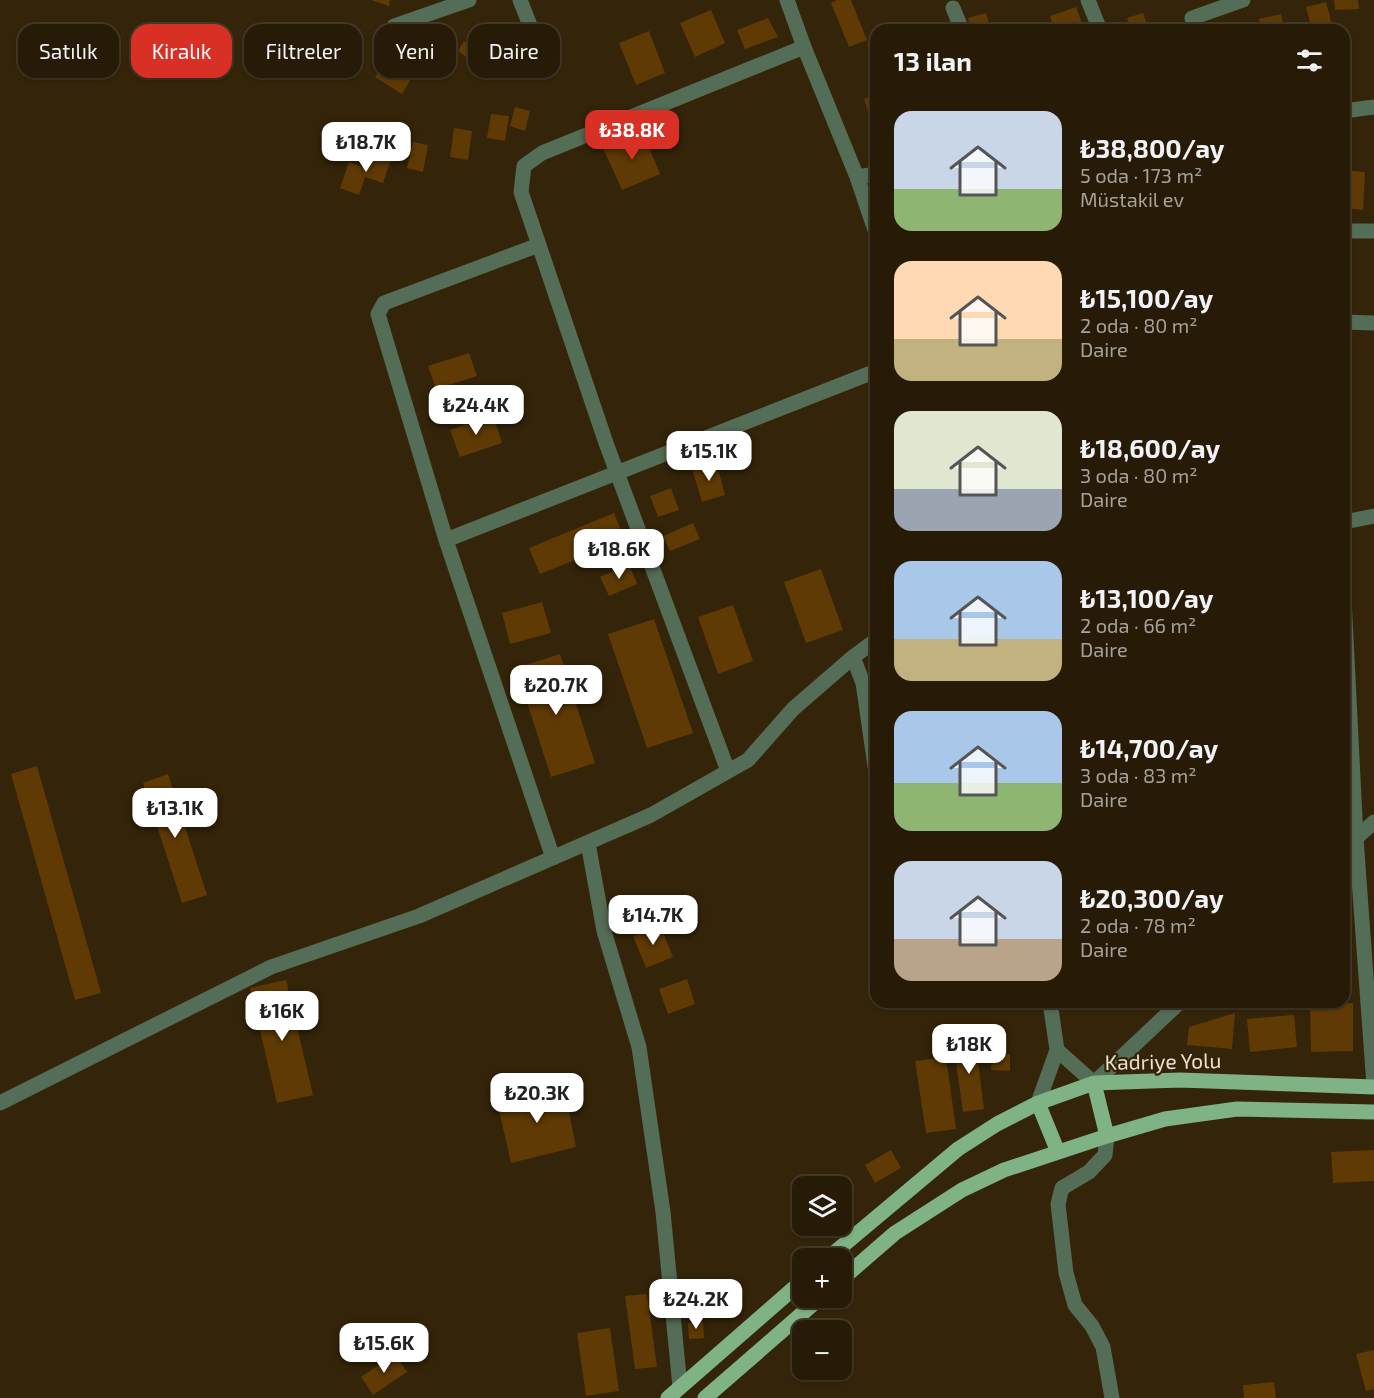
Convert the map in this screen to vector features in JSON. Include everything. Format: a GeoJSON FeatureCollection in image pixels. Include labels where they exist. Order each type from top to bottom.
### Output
{"type":"FeatureCollection","features":[{"type":"Feature","properties":{"kind":"main road","name":"Kadriye Yolu"},"geometry":{"type":"LineString","coordinates":[[840,1248],[958,1149],[997,1124],[1038,1103],[1094,1083],[1180,1080],[1374,1086]]}},
{"type":"Feature","properties":{"kind":"main road"},"geometry":{"type":"LineString","coordinates":[[1094,1083],[1107,1136]]}},
{"type":"Feature","properties":{"kind":"main road"},"geometry":{"type":"LineString","coordinates":[[1038,1103],[1058,1152]]}},
{"type":"Feature","properties":{"kind":"main road"},"geometry":{"type":"LineString","coordinates":[[852,1270],[895,1233],[962,1190],[1004,1170],[1107,1136],[1165,1119],[1237,1109],[1374,1112]]}},
{"type":"Feature","properties":{"kind":"main road"},"geometry":{"type":"LineString","coordinates":[[668,1398],[792,1290]]}},
{"type":"Feature","properties":{"kind":"main road"},"geometry":{"type":"LineString","coordinates":[[705,1398],[808,1308]]}},
{"type":"Feature","properties":{"kind":"street"},"geometry":{"type":"LineString","coordinates":[[400,24],[469,0]]}},
{"type":"Feature","properties":{"kind":"street"},"geometry":{"type":"LineString","coordinates":[[520,0],[530,24]]}},
{"type":"Feature","properties":{"kind":"street"},"geometry":{"type":"LineString","coordinates":[[787,0],[870,215]]}},
{"type":"Feature","properties":{"kind":"street"},"geometry":{"type":"LineString","coordinates":[[1088,0],[1098,24]]}},
{"type":"Feature","properties":{"kind":"street"},"geometry":{"type":"LineString","coordinates":[[1194,24],[1192,18],[1243,0]]}},
{"type":"Feature","properties":{"kind":"street"},"geometry":{"type":"LineString","coordinates":[[953,8],[960,24]]}},
{"type":"Feature","properties":{"kind":"street"},"geometry":{"type":"LineString","coordinates":[[728,771],[617,472],[521,192],[524,166],[542,153],[804,47]]}},
{"type":"Feature","properties":{"kind":"street"},"geometry":{"type":"LineString","coordinates":[[1350,110],[1374,107]]}},
{"type":"Feature","properties":{"kind":"street"},"geometry":{"type":"LineString","coordinates":[[857,177],[870,175]]}},
{"type":"Feature","properties":{"kind":"street"},"geometry":{"type":"LineString","coordinates":[[1350,231],[1374,231]]}},
{"type":"Feature","properties":{"kind":"street"},"geometry":{"type":"LineString","coordinates":[[539,245],[384,303],[378,314],[446,540],[553,858]]}},
{"type":"Feature","properties":{"kind":"street"},"geometry":{"type":"LineString","coordinates":[[1350,322],[1374,323]]}},
{"type":"Feature","properties":{"kind":"street"},"geometry":{"type":"LineString","coordinates":[[446,540],[870,373]]}},
{"type":"Feature","properties":{"kind":"street"},"geometry":{"type":"LineString","coordinates":[[1350,521],[1374,516]]}},
{"type":"Feature","properties":{"kind":"street"},"geometry":{"type":"LineString","coordinates":[[0,1103],[271,967],[419,916],[651,816],[748,760],[793,710],[870,644]]}},
{"type":"Feature","properties":{"kind":"street"},"geometry":{"type":"LineString","coordinates":[[853,657],[863,683],[870,731]]}},
{"type":"Feature","properties":{"kind":"street"},"geometry":{"type":"LineString","coordinates":[[1350,718],[1356,838],[1374,1086]]}},
{"type":"Feature","properties":{"kind":"street"},"geometry":{"type":"LineString","coordinates":[[1350,844],[1374,822]]}},
{"type":"Feature","properties":{"kind":"street"},"geometry":{"type":"LineString","coordinates":[[588,843],[604,931],[639,1047],[663,1212],[680,1387]]}},
{"type":"Feature","properties":{"kind":"street"},"geometry":{"type":"LineString","coordinates":[[1038,1103],[1057,1050],[1051,1008]]}},
{"type":"Feature","properties":{"kind":"street"},"geometry":{"type":"LineString","coordinates":[[1057,1050],[1094,1083],[1174,1008]]}},
{"type":"Feature","properties":{"kind":"street"},"geometry":{"type":"LineString","coordinates":[[1107,1136],[1105,1155],[1089,1172],[1062,1188],[1058,1204],[1066,1273],[1075,1305],[1092,1326],[1103,1347],[1112,1398]]}},
{"type":"Feature","properties":{"kind":"building"},"geometry":{"type":"Polygon","coordinates":[[[371,0],[390,0],[389,6],[371,0]]]}},
{"type":"Feature","properties":{"kind":"building"},"geometry":{"type":"Polygon","coordinates":[[[837,0],[851,0],[867,40],[849,47],[831,3],[837,0]]]}},
{"type":"Feature","properties":{"kind":"building"},"geometry":{"type":"Polygon","coordinates":[[[1334,0],[1358,0],[1359,9],[1335,10],[1334,0]]]}},
{"type":"Feature","properties":{"kind":"building"},"geometry":{"type":"Polygon","coordinates":[[[1326,2],[1332,24],[1310,24],[1306,7],[1326,2]]]}},
{"type":"Feature","properties":{"kind":"building"},"geometry":{"type":"Polygon","coordinates":[[[1076,7],[1082,24],[1052,24],[1050,16],[1076,7]]]}},
{"type":"Feature","properties":{"kind":"building"},"geometry":{"type":"Polygon","coordinates":[[[711,10],[725,43],[695,57],[680,23],[711,10]]]}},
{"type":"Feature","properties":{"kind":"building"},"geometry":{"type":"Polygon","coordinates":[[[986,13],[989,24],[970,24],[968,18],[986,13]]]}},
{"type":"Feature","properties":{"kind":"building"},"geometry":{"type":"Polygon","coordinates":[[[1143,13],[1147,24],[1129,24],[1127,18],[1143,13]]]}},
{"type":"Feature","properties":{"kind":"building"},"geometry":{"type":"Polygon","coordinates":[[[1281,14],[1283,24],[1260,24],[1259,19],[1281,14]]]}},
{"type":"Feature","properties":{"kind":"building"},"geometry":{"type":"Polygon","coordinates":[[[768,18],[778,37],[745,49],[737,30],[768,18]]]}},
{"type":"Feature","properties":{"kind":"building"},"geometry":{"type":"Polygon","coordinates":[[[649,31],[665,73],[636,85],[619,43],[649,31]]]}},
{"type":"Feature","properties":{"kind":"building"},"geometry":{"type":"Polygon","coordinates":[[[464,41],[468,44],[468,58],[458,51],[464,41]]]}},
{"type":"Feature","properties":{"kind":"building"},"geometry":{"type":"Polygon","coordinates":[[[377,78],[411,78],[402,94],[377,78]]]}},
{"type":"Feature","properties":{"kind":"building"},"geometry":{"type":"Polygon","coordinates":[[[870,97],[870,117],[864,99],[870,97]]]}},
{"type":"Feature","properties":{"kind":"building"},"geometry":{"type":"Polygon","coordinates":[[[515,107],[530,111],[525,131],[510,126],[515,107]]]}},
{"type":"Feature","properties":{"kind":"building"},"geometry":{"type":"Polygon","coordinates":[[[491,114],[509,116],[505,141],[487,138],[491,114]]]}},
{"type":"Feature","properties":{"kind":"building"},"geometry":{"type":"Polygon","coordinates":[[[454,128],[472,131],[468,160],[450,157],[454,128]]]}},
{"type":"Feature","properties":{"kind":"building"},"geometry":{"type":"Polygon","coordinates":[[[642,131],[660,174],[622,190],[603,148],[642,131]]]}},
{"type":"Feature","properties":{"kind":"building"},"geometry":{"type":"Polygon","coordinates":[[[413,142],[428,145],[423,172],[407,168],[413,142]]]}},
{"type":"Feature","properties":{"kind":"building"},"geometry":{"type":"Polygon","coordinates":[[[375,150],[392,156],[383,183],[365,177],[359,195],[340,188],[349,162],[368,169],[375,150]]]}},
{"type":"Feature","properties":{"kind":"building"},"geometry":{"type":"Polygon","coordinates":[[[1350,171],[1365,172],[1363,210],[1350,209],[1350,171]]]}},
{"type":"Feature","properties":{"kind":"building"},"geometry":{"type":"Polygon","coordinates":[[[469,353],[477,376],[436,389],[428,366],[469,353]]]}},
{"type":"Feature","properties":{"kind":"building"},"geometry":{"type":"Polygon","coordinates":[[[493,415],[502,443],[460,457],[450,430],[493,415]]]}},
{"type":"Feature","properties":{"kind":"building"},"geometry":{"type":"Polygon","coordinates":[[[716,462],[725,495],[702,502],[692,468],[716,462]]]}},
{"type":"Feature","properties":{"kind":"building"},"geometry":{"type":"Polygon","coordinates":[[[671,488],[679,510],[658,517],[650,496],[671,488]]]}},
{"type":"Feature","properties":{"kind":"building"},"geometry":{"type":"Polygon","coordinates":[[[614,513],[625,540],[540,574],[529,548],[614,513]]]}},
{"type":"Feature","properties":{"kind":"building"},"geometry":{"type":"Polygon","coordinates":[[[693,523],[700,539],[670,551],[663,536],[693,523]]]}},
{"type":"Feature","properties":{"kind":"building"},"geometry":{"type":"Polygon","coordinates":[[[629,564],[637,584],[609,596],[600,577],[629,564]]]}},
{"type":"Feature","properties":{"kind":"building"},"geometry":{"type":"Polygon","coordinates":[[[821,569],[843,630],[806,643],[784,582],[821,569]]]}},
{"type":"Feature","properties":{"kind":"building"},"geometry":{"type":"Polygon","coordinates":[[[542,602],[551,633],[510,644],[502,613],[542,602]]]}},
{"type":"Feature","properties":{"kind":"building"},"geometry":{"type":"Polygon","coordinates":[[[733,605],[753,661],[718,674],[698,617],[733,605]]]}},
{"type":"Feature","properties":{"kind":"building"},"geometry":{"type":"Polygon","coordinates":[[[654,619],[693,733],[647,748],[608,634],[654,619]]]}},
{"type":"Feature","properties":{"kind":"building"},"geometry":{"type":"Polygon","coordinates":[[[560,654],[595,763],[551,777],[516,668],[560,654]]]}},
{"type":"Feature","properties":{"kind":"building"},"geometry":{"type":"Polygon","coordinates":[[[37,766],[101,993],[75,1000],[11,774],[37,766]]]}},
{"type":"Feature","properties":{"kind":"building"},"geometry":{"type":"Polygon","coordinates":[[[168,774],[207,895],[182,903],[143,783],[168,774]]]}},
{"type":"Feature","properties":{"kind":"building"},"geometry":{"type":"Polygon","coordinates":[[[660,925],[673,957],[646,968],[633,936],[660,925]]]}},
{"type":"Feature","properties":{"kind":"building"},"geometry":{"type":"Polygon","coordinates":[[[687,979],[695,1004],[668,1014],[659,989],[687,979]]]}},
{"type":"Feature","properties":{"kind":"building"},"geometry":{"type":"Polygon","coordinates":[[[286,980],[313,1095],[277,1103],[250,988],[286,980]]]}},
{"type":"Feature","properties":{"kind":"building"},"geometry":{"type":"Polygon","coordinates":[[[1350,1003],[1353,1003],[1353,1051],[1311,1052],[1310,1008],[1350,1008],[1350,1003]]]}},
{"type":"Feature","properties":{"kind":"building"},"geometry":{"type":"Polygon","coordinates":[[[1235,1013],[1232,1049],[1187,1045],[1189,1027],[1235,1013]]]}},
{"type":"Feature","properties":{"kind":"building"},"geometry":{"type":"Polygon","coordinates":[[[1294,1015],[1297,1047],[1250,1052],[1247,1019],[1294,1015]]]}},
{"type":"Feature","properties":{"kind":"building"},"geometry":{"type":"Polygon","coordinates":[[[975,1038],[984,1109],[963,1112],[953,1041],[975,1038]]]}},
{"type":"Feature","properties":{"kind":"building"},"geometry":{"type":"Polygon","coordinates":[[[992,1053],[1010,1054],[1010,1071],[991,1070],[992,1053]]]}},
{"type":"Feature","properties":{"kind":"building"},"geometry":{"type":"Polygon","coordinates":[[[946,1057],[956,1129],[926,1133],[915,1061],[946,1057]]]}},
{"type":"Feature","properties":{"kind":"building"},"geometry":{"type":"Polygon","coordinates":[[[564,1086],[576,1147],[511,1163],[497,1101],[564,1086]]]}},
{"type":"Feature","properties":{"kind":"building"},"geometry":{"type":"Polygon","coordinates":[[[891,1150],[901,1168],[875,1183],[865,1165],[891,1150]]]}},
{"type":"Feature","properties":{"kind":"building"},"geometry":{"type":"Polygon","coordinates":[[[1374,1150],[1374,1181],[1333,1183],[1331,1152],[1374,1150]]]}},
{"type":"Feature","properties":{"kind":"building"},"geometry":{"type":"Polygon","coordinates":[[[647,1294],[657,1367],[635,1369],[625,1296],[647,1294]]]}},
{"type":"Feature","properties":{"kind":"building"},"geometry":{"type":"Polygon","coordinates":[[[703,1322],[704,1338],[689,1339],[688,1323],[703,1322]]]}},
{"type":"Feature","properties":{"kind":"building"},"geometry":{"type":"Polygon","coordinates":[[[610,1328],[619,1391],[586,1396],[577,1333],[610,1328]]]}},
{"type":"Feature","properties":{"kind":"building"},"geometry":{"type":"Polygon","coordinates":[[[1374,1350],[1374,1389],[1366,1391],[1356,1354],[1374,1350]]]}},
{"type":"Feature","properties":{"kind":"building"},"geometry":{"type":"Polygon","coordinates":[[[395,1354],[407,1372],[373,1395],[361,1377],[395,1354]]]}},
{"type":"Feature","properties":{"kind":"building"},"geometry":{"type":"Polygon","coordinates":[[[1274,1382],[1276,1398],[1244,1398],[1243,1385],[1274,1382]]]}}]}
